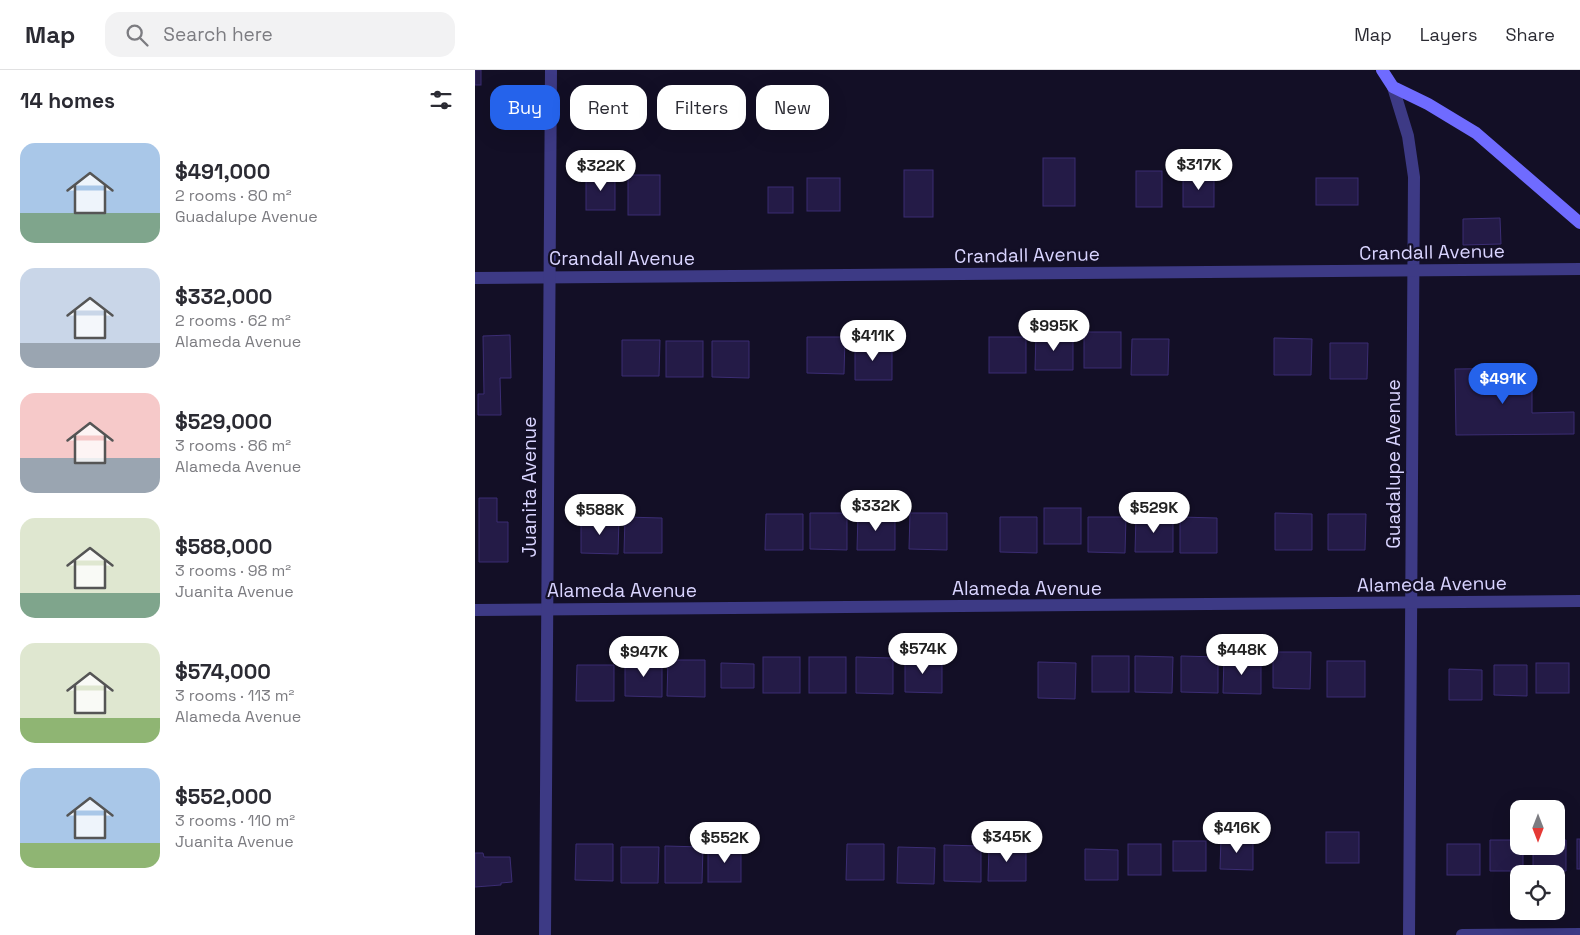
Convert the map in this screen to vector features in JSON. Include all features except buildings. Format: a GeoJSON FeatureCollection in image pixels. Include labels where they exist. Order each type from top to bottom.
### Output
{"type":"FeatureCollection","features":[{"type":"Feature","properties":{"kind":"main road"},"geometry":{"type":"LineString","coordinates":[[1382,70],[1393,87],[1428,104],[1476,134],[1580,223]]}},
{"type":"Feature","properties":{"kind":"street","name":"Juanita Avenue"},"geometry":{"type":"LineString","coordinates":[[545,935],[551,70]]}},
{"type":"Feature","properties":{"kind":"street","name":"Guadalupe Avenue"},"geometry":{"type":"LineString","coordinates":[[1393,87],[1408,136],[1414,178],[1409,935]]}},
{"type":"Feature","properties":{"kind":"street","name":"Crandall Avenue"},"geometry":{"type":"LineString","coordinates":[[475,278],[1580,269]]}},
{"type":"Feature","properties":{"kind":"street","name":"Alameda Avenue"},"geometry":{"type":"LineString","coordinates":[[475,610],[1580,602]]}},
{"type":"Feature","properties":{"kind":"street"},"geometry":{"type":"LineString","coordinates":[[1462,935],[1580,934]]}}]}
